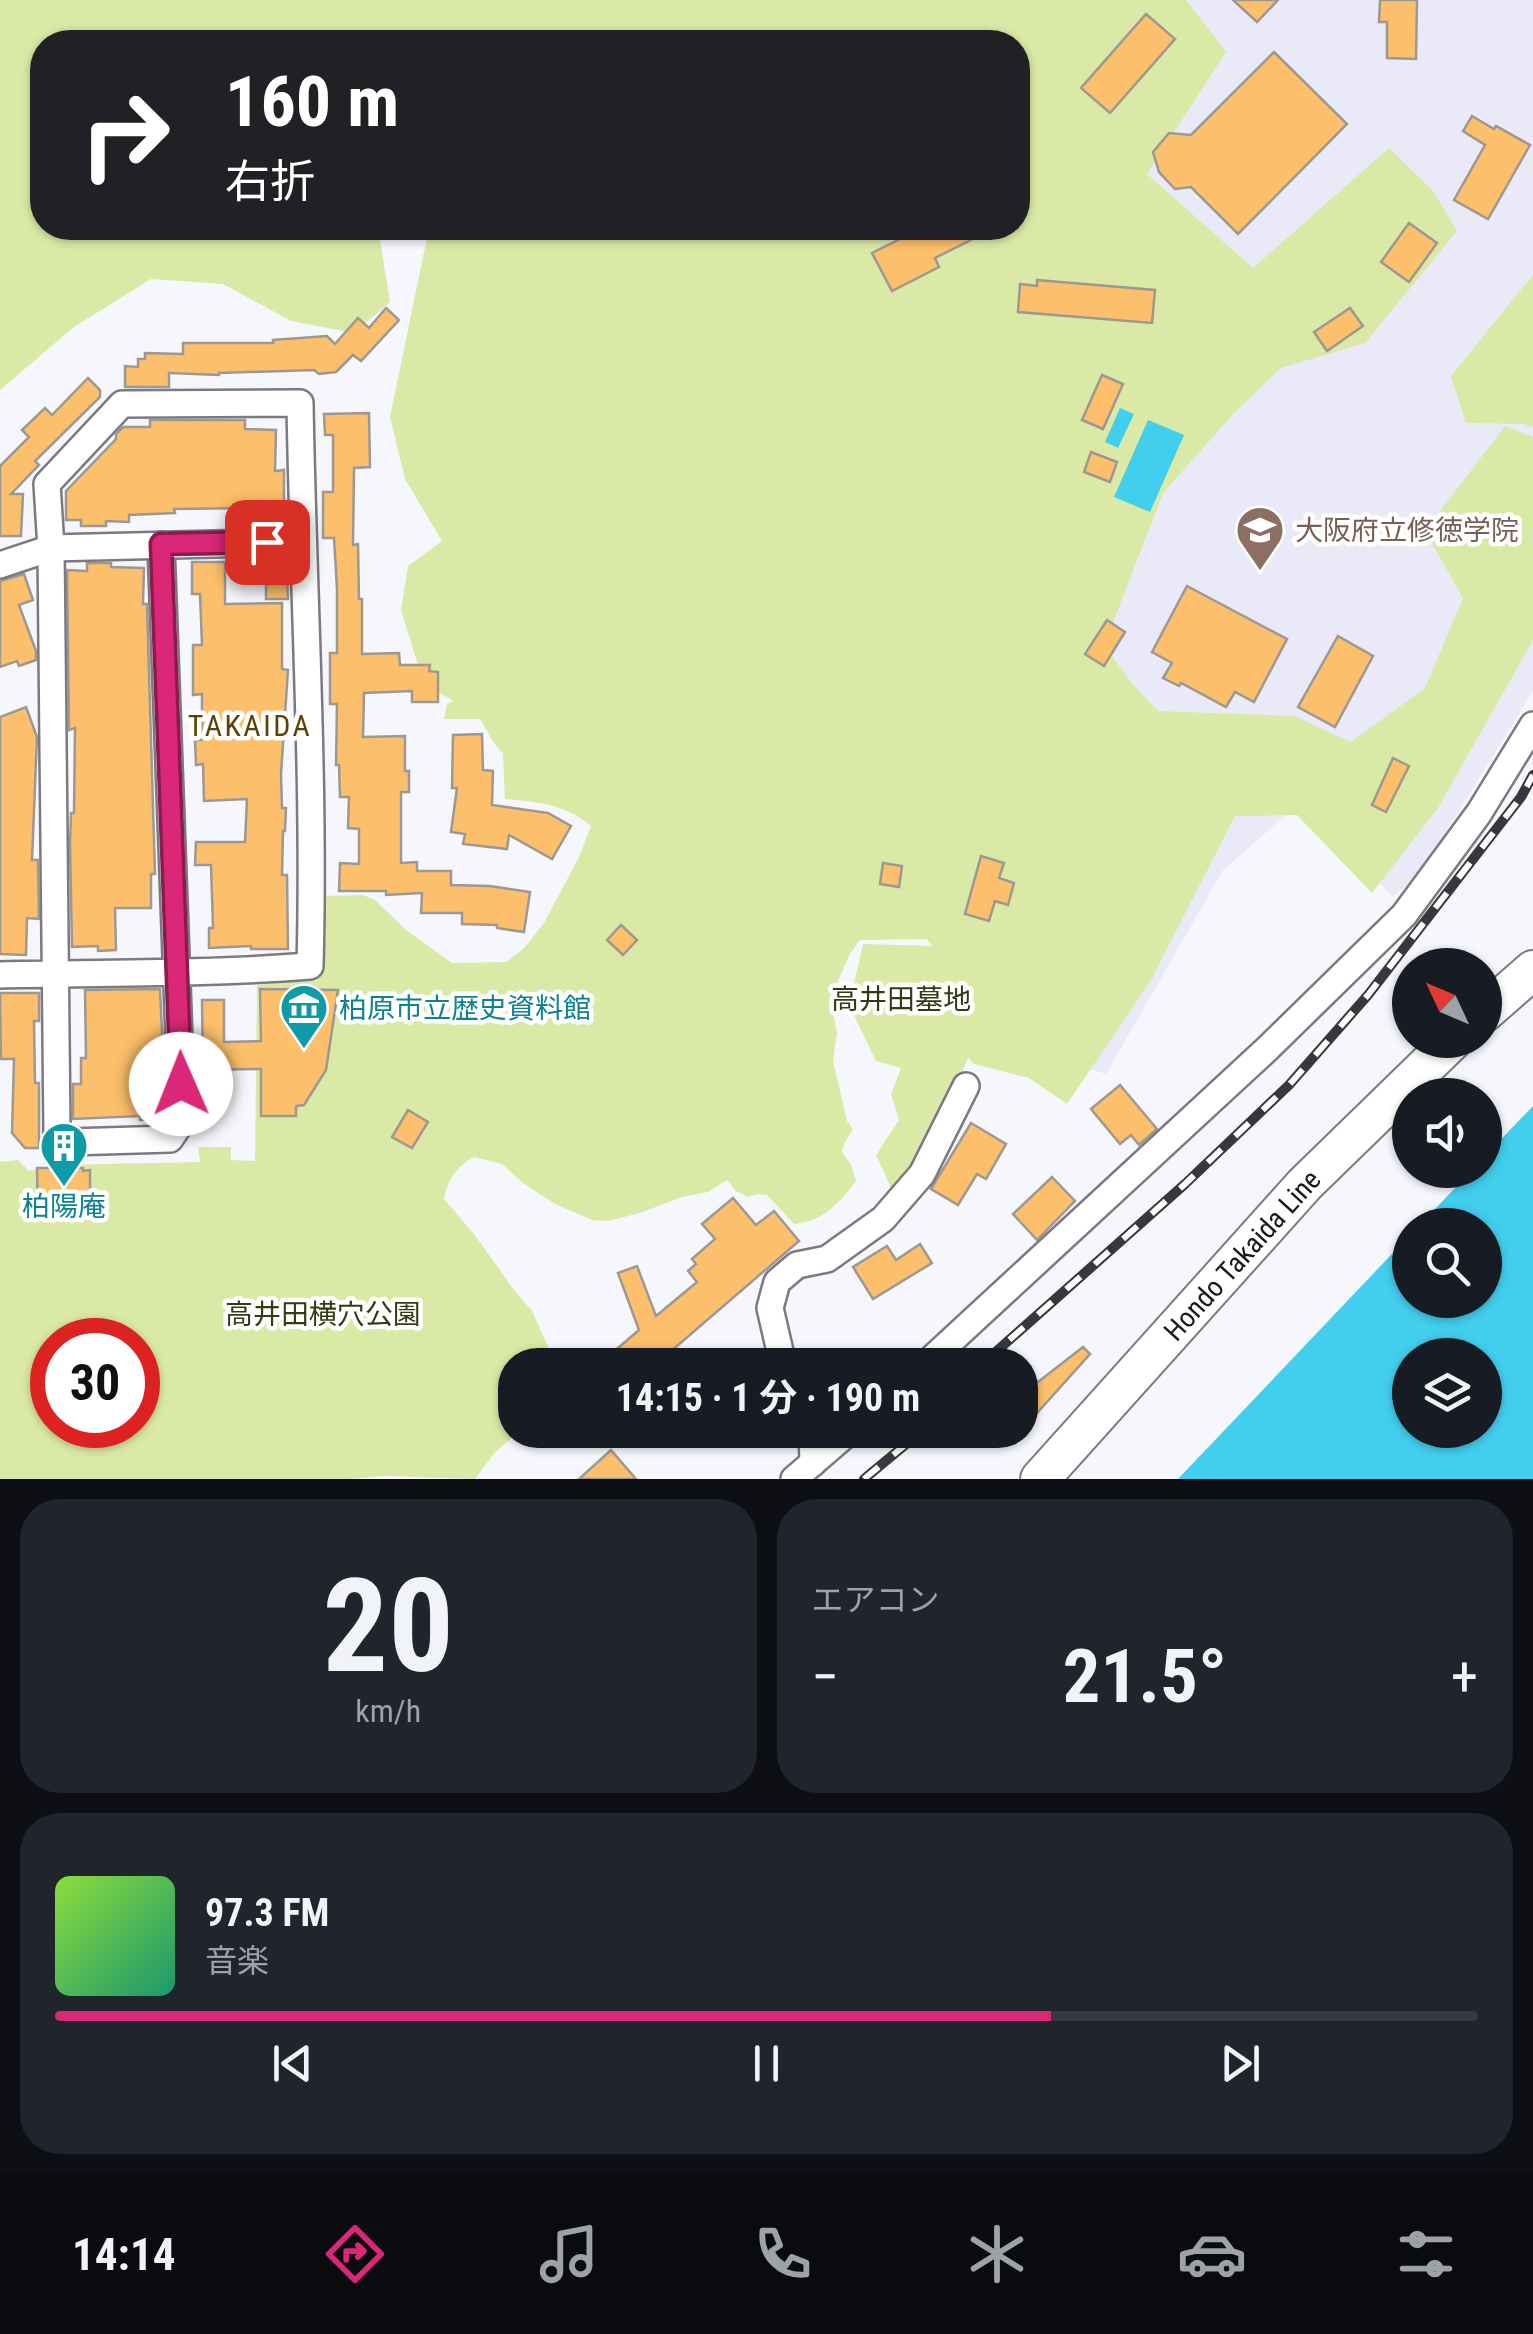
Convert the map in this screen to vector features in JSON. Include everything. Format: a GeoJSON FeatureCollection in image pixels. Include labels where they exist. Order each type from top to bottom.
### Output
{"type":"FeatureCollection","features":[{"type":"Feature","properties":{"kind":"main road"},"geometry":{"type":"LineString","coordinates":[[1502,997],[1533,970]]}},
{"type":"Feature","properties":{"kind":"main road","name":"Hondo Takaida Line"},"geometry":{"type":"LineString","coordinates":[[1040,1479],[1305,1184],[1434,1058]]}},
{"type":"Feature","properties":{"kind":"street"},"geometry":{"type":"LineString","coordinates":[[0,975],[54,974],[178,972],[248,971],[310,966],[311,768],[300,403],[122,404],[48,484],[50,548],[54,974],[57,1132],[70,1142],[170,1139],[182,1120],[178,972],[161,544]]}},
{"type":"Feature","properties":{"kind":"street"},"geometry":{"type":"LineString","coordinates":[[0,565],[50,548],[302,542]]}},
{"type":"Feature","properties":{"kind":"street"},"geometry":{"type":"LineString","coordinates":[[943,1348],[1267,1049],[1404,915],[1478,813],[1533,726]]}},
{"type":"Feature","properties":{"kind":"street"},"geometry":{"type":"LineString","coordinates":[[779,1348],[770,1308],[777,1282],[797,1265],[827,1259],[882,1219],[922,1174],[966,1086]]}},
{"type":"Feature","properties":{"kind":"street"},"geometry":{"type":"LineString","coordinates":[[803,1471],[829,1448]]}},
{"type":"Feature","properties":{"kind":"shaded area","name":"大阪府立修徳学院"},"geometry":{"type":"Polygon","coordinates":[[[1108,0],[1533,0],[1533,691],[1420,874],[1393,897],[1301,802],[1223,870],[1106,1074],[980,1037],[1017,240],[1030,240],[1030,198],[1108,0]]]}},
{"type":"Feature","properties":{"kind":"green space"},"geometry":{"type":"Polygon","coordinates":[[[0,0],[1186,0],[1226,52],[1147,174],[1253,268],[1389,148],[1433,191],[1457,231],[1365,343],[1281,368],[1234,413],[1163,493],[1104,646],[1158,711],[1294,716],[1351,742],[1425,688],[1463,598],[1425,531],[1505,426],[1533,437],[1533,640],[1438,808],[1372,893],[1297,815],[1235,816],[1151,980],[1067,1104],[1029,1078],[974,1064],[968,1058],[920,1170],[894,1194],[876,1155],[899,1120],[891,1094],[901,1068],[876,1061],[849,1005],[863,944],[932,946],[927,939],[860,940],[837,983],[833,1061],[847,1121],[853,1129],[842,1152],[856,1181],[836,1204],[814,1219],[794,1224],[767,1195],[748,1197],[727,1180],[708,1192],[640,1213],[608,1221],[592,1220],[555,1204],[502,1164],[474,1157],[462,1165],[444,1199],[532,1311],[549,1348],[498,1348],[500,1448],[475,1479],[0,1479],[0,1162],[18,1160],[29,1171],[57,1165],[200,1162],[198,1147],[231,1147],[231,1160],[255,1161],[257,985],[317,981],[322,896],[363,895],[375,900],[406,930],[452,963],[506,962],[524,948],[544,923],[591,826],[561,809],[505,799],[503,753],[480,719],[444,719],[447,704],[454,701],[438,692],[419,668],[401,610],[408,566],[442,541],[405,479],[390,417],[427,240],[1030,240],[1030,30],[30,30],[30,240],[380,240],[390,302],[354,333],[291,321],[223,284],[151,279],[74,327],[0,390],[0,0]]]}},
{"type":"Feature","properties":{"kind":"green space"},"geometry":{"type":"Polygon","coordinates":[[[1533,275],[1533,427],[1466,423],[1451,376],[1533,275]]]}},
{"type":"Feature","properties":{"kind":"water"},"geometry":{"type":"Polygon","coordinates":[[[1120,408],[1134,414],[1118,448],[1105,442],[1120,408]]]}},
{"type":"Feature","properties":{"kind":"water"},"geometry":{"type":"Polygon","coordinates":[[[1148,420],[1184,435],[1150,512],[1114,497],[1148,420]]]}},
{"type":"Feature","properties":{"kind":"water"},"geometry":{"type":"Polygon","coordinates":[[[1533,1106],[1533,1479],[1178,1479],[1392,1254],[1392,1318],[1502,1318],[1502,1208],[1436,1208],[1455,1188],[1502,1188],[1502,1138],[1533,1106]]]}},
{"type":"Feature","properties":{"kind":"building"},"geometry":{"type":"Polygon","coordinates":[[[1233,0],[1278,0],[1257,22],[1233,0]]]}},
{"type":"Feature","properties":{"kind":"building"},"geometry":{"type":"Polygon","coordinates":[[[1380,0],[1417,0],[1416,59],[1387,58],[1387,22],[1379,22],[1380,0]]]}},
{"type":"Feature","properties":{"kind":"building"},"geometry":{"type":"Polygon","coordinates":[[[1146,14],[1175,39],[1110,113],[1081,88],[1146,14]]]}},
{"type":"Feature","properties":{"kind":"building"},"geometry":{"type":"Polygon","coordinates":[[[1274,52],[1347,124],[1238,234],[1191,187],[1175,189],[1159,172],[1153,152],[1169,133],[1191,135],[1274,52]]]}},
{"type":"Feature","properties":{"kind":"building"},"geometry":{"type":"Polygon","coordinates":[[[1472,116],[1530,145],[1488,219],[1454,200],[1485,145],[1463,131],[1472,116]]]}},
{"type":"Feature","properties":{"kind":"building"},"geometry":{"type":"Polygon","coordinates":[[[1409,223],[1437,243],[1409,282],[1381,262],[1409,223]]]}},
{"type":"Feature","properties":{"kind":"building"},"geometry":{"type":"Polygon","coordinates":[[[898,240],[971,240],[935,258],[939,267],[892,291],[872,253],[898,240]]]}},
{"type":"Feature","properties":{"kind":"building"},"geometry":{"type":"Polygon","coordinates":[[[1037,280],[1155,290],[1152,323],[1018,312],[1020,284],[1037,286],[1037,280]]]}},
{"type":"Feature","properties":{"kind":"building"},"geometry":{"type":"Polygon","coordinates":[[[386,308],[399,320],[361,361],[353,355],[336,372],[169,373],[169,387],[125,387],[125,366],[138,367],[138,359],[145,359],[145,353],[183,354],[183,343],[273,343],[327,336],[335,344],[358,318],[369,328],[386,308]]]}},
{"type":"Feature","properties":{"kind":"building"},"geometry":{"type":"Polygon","coordinates":[[[1350,308],[1363,326],[1327,351],[1314,332],[1350,308]]]}},
{"type":"Feature","properties":{"kind":"building"},"geometry":{"type":"Polygon","coordinates":[[[1102,375],[1123,384],[1103,429],[1082,420],[1102,375]]]}},
{"type":"Feature","properties":{"kind":"building"},"geometry":{"type":"Polygon","coordinates":[[[88,378],[100,390],[100,397],[35,461],[39,465],[11,494],[23,494],[21,536],[0,536],[0,466],[29,437],[22,430],[45,408],[52,415],[88,378]]]}},
{"type":"Feature","properties":{"kind":"building"},"geometry":{"type":"Polygon","coordinates":[[[369,413],[370,467],[354,468],[353,545],[358,544],[362,654],[399,653],[400,665],[430,665],[429,671],[438,672],[438,702],[412,702],[412,691],[364,693],[363,737],[405,736],[409,792],[401,792],[401,863],[417,862],[417,871],[451,871],[451,885],[530,892],[524,932],[497,925],[462,924],[462,913],[421,913],[422,893],[339,891],[340,863],[359,864],[359,829],[348,828],[349,797],[340,797],[337,704],[330,704],[330,653],[337,653],[337,589],[334,538],[323,538],[323,492],[333,492],[333,435],[325,435],[324,414],[369,413]]]}},
{"type":"Feature","properties":{"kind":"building"},"geometry":{"type":"Polygon","coordinates":[[[150,420],[245,420],[245,429],[276,430],[275,471],[284,470],[284,513],[256,513],[256,508],[174,509],[175,513],[129,515],[129,522],[106,521],[106,526],[81,526],[81,520],[66,520],[66,491],[123,427],[150,427],[150,420]]]}},
{"type":"Feature","properties":{"kind":"building"},"geometry":{"type":"Polygon","coordinates":[[[1091,452],[1117,462],[1110,482],[1084,472],[1091,452]]]}},
{"type":"Feature","properties":{"kind":"building"},"geometry":{"type":"Polygon","coordinates":[[[192,562],[225,562],[225,604],[282,603],[282,669],[288,670],[281,774],[282,808],[286,808],[282,875],[287,875],[288,949],[209,948],[209,928],[213,928],[211,865],[195,865],[196,842],[245,842],[247,799],[204,801],[203,764],[196,765],[195,740],[202,740],[202,694],[193,695],[193,645],[202,645],[200,594],[192,594],[192,562]]]}},
{"type":"Feature","properties":{"kind":"building"},"geometry":{"type":"Polygon","coordinates":[[[87,563],[144,568],[155,874],[151,874],[151,908],[115,908],[116,950],[98,951],[98,946],[72,947],[70,845],[75,728],[69,730],[67,570],[87,571],[87,563]]]}},
{"type":"Feature","properties":{"kind":"building"},"geometry":{"type":"Polygon","coordinates":[[[24,574],[33,600],[19,605],[36,660],[0,667],[0,581],[24,574]]]}},
{"type":"Feature","properties":{"kind":"building"},"geometry":{"type":"Polygon","coordinates":[[[266,576],[287,576],[288,599],[266,599],[266,576]]]}},
{"type":"Feature","properties":{"kind":"building"},"geometry":{"type":"Polygon","coordinates":[[[1187,586],[1287,639],[1254,702],[1235,692],[1226,707],[1163,678],[1172,663],[1152,652],[1187,586]]]}},
{"type":"Feature","properties":{"kind":"building"},"geometry":{"type":"Polygon","coordinates":[[[1107,620],[1125,632],[1104,666],[1085,654],[1107,620]]]}},
{"type":"Feature","properties":{"kind":"building"},"geometry":{"type":"Polygon","coordinates":[[[1338,636],[1373,656],[1335,727],[1298,707],[1338,636]]]}},
{"type":"Feature","properties":{"kind":"building"},"geometry":{"type":"Polygon","coordinates":[[[26,707],[37,737],[32,860],[38,860],[39,919],[27,918],[26,955],[0,954],[0,717],[26,707]]]}},
{"type":"Feature","properties":{"kind":"building"},"geometry":{"type":"Polygon","coordinates":[[[482,734],[483,770],[493,771],[492,805],[548,813],[571,826],[552,859],[509,835],[507,849],[463,844],[465,834],[451,832],[457,788],[452,788],[453,735],[482,734]]]}},
{"type":"Feature","properties":{"kind":"building"},"geometry":{"type":"Polygon","coordinates":[[[1393,758],[1409,766],[1386,812],[1372,805],[1393,758]]]}},
{"type":"Feature","properties":{"kind":"building"},"geometry":{"type":"Polygon","coordinates":[[[981,856],[1004,863],[999,878],[1014,883],[1008,905],[995,901],[989,921],[965,914],[981,856]]]}},
{"type":"Feature","properties":{"kind":"building"},"geometry":{"type":"Polygon","coordinates":[[[883,863],[902,866],[899,887],[880,884],[883,863]]]}},
{"type":"Feature","properties":{"kind":"building"},"geometry":{"type":"Polygon","coordinates":[[[621,925],[637,940],[623,955],[607,940],[621,925]]]}},
{"type":"Feature","properties":{"kind":"building"},"geometry":{"type":"Polygon","coordinates":[[[160,989],[164,1119],[73,1119],[73,1084],[81,1084],[81,1058],[86,1058],[85,990],[160,989]]]}},
{"type":"Feature","properties":{"kind":"building"},"geometry":{"type":"Polygon","coordinates":[[[260,989],[338,990],[326,1070],[304,1105],[296,1106],[296,1116],[261,1116],[261,1069],[203,1070],[202,1000],[224,1000],[224,1042],[261,1041],[260,989]]]}},
{"type":"Feature","properties":{"kind":"building"},"geometry":{"type":"Polygon","coordinates":[[[0,993],[39,993],[39,1021],[34,1021],[39,1148],[25,1148],[12,1133],[14,1059],[1,1059],[0,993]]]}},
{"type":"Feature","properties":{"kind":"building"},"geometry":{"type":"Polygon","coordinates":[[[1120,1085],[1157,1129],[1139,1145],[1131,1135],[1120,1144],[1091,1109],[1120,1085]]]}},
{"type":"Feature","properties":{"kind":"building"},"geometry":{"type":"Polygon","coordinates":[[[408,1110],[428,1122],[412,1148],[392,1137],[408,1110]]]}},
{"type":"Feature","properties":{"kind":"building"},"geometry":{"type":"Polygon","coordinates":[[[971,1123],[1006,1144],[986,1179],[977,1174],[958,1205],[931,1189],[971,1123]]]}},
{"type":"Feature","properties":{"kind":"building","name":"柏陽庵"},"geometry":{"type":"Polygon","coordinates":[[[37,1168],[90,1170],[90,1210],[38,1210],[37,1168]]]}},
{"type":"Feature","properties":{"kind":"building"},"geometry":{"type":"Polygon","coordinates":[[[1052,1177],[1075,1201],[1037,1240],[1013,1214],[1052,1177]]]}},
{"type":"Feature","properties":{"kind":"building"},"geometry":{"type":"Polygon","coordinates":[[[733,1198],[756,1225],[774,1211],[799,1241],[675,1348],[618,1348],[639,1330],[618,1273],[637,1266],[656,1316],[697,1282],[688,1271],[696,1264],[692,1259],[715,1239],[702,1224],[733,1198]]]}},
{"type":"Feature","properties":{"kind":"building"},"geometry":{"type":"Polygon","coordinates":[[[920,1244],[932,1263],[873,1299],[853,1267],[887,1246],[896,1260],[920,1244]]]}},
{"type":"Feature","properties":{"kind":"building"},"geometry":{"type":"Polygon","coordinates":[[[1083,1347],[1090,1354],[1038,1412],[1038,1382],[1083,1347]]]}},
{"type":"Feature","properties":{"kind":"building"},"geometry":{"type":"Polygon","coordinates":[[[611,1450],[636,1479],[579,1479],[611,1450]]]}},
{"type":"Feature","properties":{"kind":"railway"},"geometry":{"type":"LineString","coordinates":[[1000,1348],[1185,1184],[1289,1085],[1368,995],[1521,797],[1533,775]]}},
{"type":"Feature","properties":{"kind":"railway"},"geometry":{"type":"LineString","coordinates":[[864,1479],[901,1448]]}},
{"type":"Feature","properties":{"kind":"place","name":"大阪府立修徳学院"},"geometry":{"type":"Point","coordinates":[1260,572]}},
{"type":"Feature","properties":{"kind":"place","name":"柏原市立歴史資料館"},"geometry":{"type":"Point","coordinates":[304,1050]}},
{"type":"Feature","properties":{"kind":"place","name":"柏陽庵"},"geometry":{"type":"Point","coordinates":[64,1188]}},
{"type":"Feature","properties":{"kind":"district","name":"TAKAIDA"},"geometry":{"type":"Point","coordinates":[250,726]}},
{"type":"Feature","properties":{"kind":"route"},"geometry":{"type":"LineString","coordinates":[[181,1084],[161,544],[267,542]]}},
{"type":"Feature","properties":{"kind":"park label","name":"高井田墓地"},"geometry":{"type":"Point","coordinates":[901,999]}},
{"type":"Feature","properties":{"kind":"park label","name":"高井田横穴公園"},"geometry":{"type":"Point","coordinates":[323,1314]}}]}
